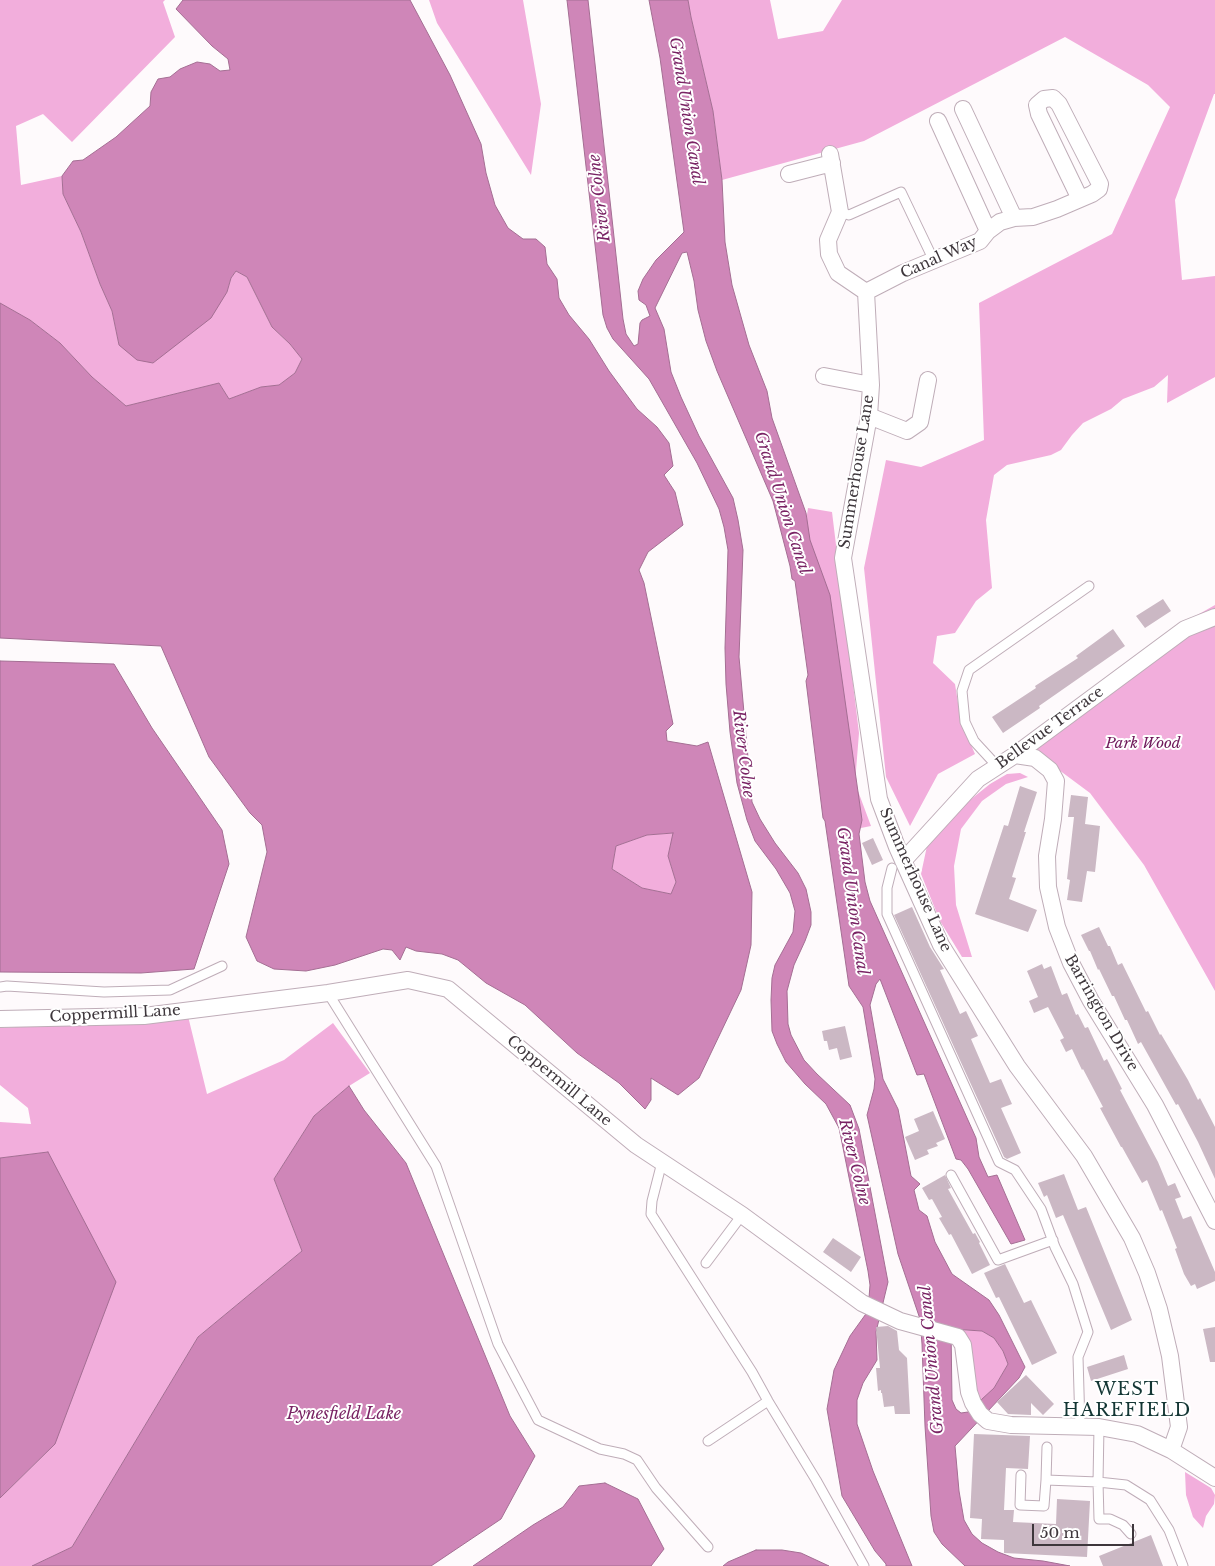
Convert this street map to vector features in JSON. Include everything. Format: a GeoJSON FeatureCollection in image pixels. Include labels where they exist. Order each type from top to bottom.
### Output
{"type":"FeatureCollection","features":[{"type":"Feature","properties":{"kind":"street"},"geometry":{"type":"LineString","coordinates":[[1053,98],[1059,104],[1100,184],[1099,190],[1086,196],[1039,114],[1037,105],[1044,99],[1053,98]]}},
{"type":"Feature","properties":{"kind":"street"},"geometry":{"type":"LineString","coordinates":[[963,109],[1014,218]]}},
{"type":"Feature","properties":{"kind":"street"},"geometry":{"type":"LineString","coordinates":[[938,121],[988,230]]}},
{"type":"Feature","properties":{"kind":"street"},"geometry":{"type":"LineString","coordinates":[[789,174],[831,158],[840,212],[828,240],[829,254],[838,273],[866,292]]}},
{"type":"Feature","properties":{"kind":"street","name":"Canal Way"},"geometry":{"type":"LineString","coordinates":[[866,292],[980,241],[988,230],[1000,222],[1014,218],[1033,217],[1086,196]]}},
{"type":"Feature","properties":{"kind":"street","name":"Summerhouse Lane"},"geometry":{"type":"LineString","coordinates":[[866,292],[871,385],[869,416],[843,558],[879,799],[898,865],[941,945],[1018,1066],[1084,1156],[1132,1238],[1160,1309],[1170,1356],[1179,1427],[1171,1450]]}},
{"type":"Feature","properties":{"kind":"street"},"geometry":{"type":"LineString","coordinates":[[824,376],[871,385]]}},
{"type":"Feature","properties":{"kind":"street"},"geometry":{"type":"LineString","coordinates":[[869,416],[907,431],[920,422],[928,380]]}},
{"type":"Feature","properties":{"kind":"street","name":"Bellevue Terrace"},"geometry":{"type":"LineString","coordinates":[[898,865],[978,779],[1185,629],[1215,617]]}},
{"type":"Feature","properties":{"kind":"street","name":"Barrington Drive"},"geometry":{"type":"LineString","coordinates":[[1014,754],[1034,758],[1050,770],[1056,781],[1053,819],[1047,856],[1048,887],[1057,927],[1071,963],[1155,1105],[1215,1221]]}},
{"type":"Feature","properties":{"kind":"street","name":"Coppermill Lane"},"geometry":{"type":"LineString","coordinates":[[0,1019],[144,1016],[328,993],[408,980],[448,989],[636,1144],[742,1215],[865,1305],[908,1323],[958,1337],[963,1345],[969,1392],[979,1411],[988,1421],[1011,1425],[1099,1427],[1137,1434],[1171,1450],[1215,1478]]}},
{"type":"Feature","properties":{"kind":"lane"},"geometry":{"type":"LineString","coordinates":[[840,212],[849,215],[902,192],[934,261]]}},
{"type":"Feature","properties":{"kind":"lane"},"geometry":{"type":"LineString","coordinates":[[998,766],[974,741],[965,722],[962,691],[969,670],[1088,586]]}},
{"type":"Feature","properties":{"kind":"lane"},"geometry":{"type":"LineString","coordinates":[[898,865],[886,888],[887,914],[999,1162],[1015,1170],[1041,1209],[1073,1284],[1088,1332],[1078,1357],[1080,1426]]}},
{"type":"Feature","properties":{"kind":"lane"},"geometry":{"type":"LineString","coordinates":[[0,987],[104,992],[170,990],[222,966]]}},
{"type":"Feature","properties":{"kind":"lane"},"geometry":{"type":"LineString","coordinates":[[328,993],[436,1166],[498,1344],[538,1420],[600,1449],[624,1454],[637,1460],[656,1488],[708,1547]]}},
{"type":"Feature","properties":{"kind":"lane"},"geometry":{"type":"LineString","coordinates":[[662,1162],[652,1201],[651,1214],[752,1372],[864,1566]]}},
{"type":"Feature","properties":{"kind":"lane"},"geometry":{"type":"LineString","coordinates":[[951,1175],[998,1260],[1053,1240]]}},
{"type":"Feature","properties":{"kind":"lane"},"geometry":{"type":"LineString","coordinates":[[706,1263],[742,1215]]}},
{"type":"Feature","properties":{"kind":"lane"},"geometry":{"type":"LineString","coordinates":[[708,1441],[768,1401]]}},
{"type":"Feature","properties":{"kind":"lane"},"geometry":{"type":"LineString","coordinates":[[1099,1427],[1098,1518],[1110,1518],[1123,1525],[1132,1534]]}},
{"type":"Feature","properties":{"kind":"lane"},"geometry":{"type":"LineString","coordinates":[[1022,1475],[1020,1505],[1044,1506],[1047,1447]]}},
{"type":"Feature","properties":{"kind":"lane"},"geometry":{"type":"LineString","coordinates":[[1046,1480],[1126,1485],[1150,1500],[1168,1530],[1182,1566]]}},
{"type":"Feature","properties":{"kind":"green space"},"geometry":{"type":"Polygon","coordinates":[[[0,0],[165,0],[163,2],[175,37],[72,142],[43,114],[16,126],[21,185],[62,176],[63,194],[81,232],[112,311],[119,345],[153,363],[227,292],[231,278],[236,271],[247,277],[272,327],[290,344],[302,359],[295,373],[279,385],[261,387],[229,399],[219,383],[126,406],[92,377],[60,343],[30,320],[0,303],[0,0]]]}},
{"type":"Feature","properties":{"kind":"green space"},"geometry":{"type":"Polygon","coordinates":[[[429,0],[523,0],[541,104],[531,175],[437,23],[429,0]]]}},
{"type":"Feature","properties":{"kind":"green space"},"geometry":{"type":"Polygon","coordinates":[[[688,0],[770,0],[778,39],[823,31],[842,0],[1215,0],[1215,94],[1175,200],[1182,280],[1215,276],[1215,377],[1167,403],[1168,375],[1154,387],[1123,399],[1111,409],[1083,423],[1061,450],[1051,455],[1007,465],[994,475],[986,520],[992,588],[976,601],[955,633],[937,636],[933,663],[955,684],[961,722],[975,754],[938,774],[910,826],[886,777],[864,568],[886,460],[921,467],[984,440],[979,303],[1112,234],[1170,107],[1148,85],[1065,37],[864,141],[722,180],[713,111],[688,0]]]}},
{"type":"Feature","properties":{"kind":"green space"},"geometry":{"type":"Polygon","coordinates":[[[808,508],[832,512],[859,733],[855,783],[871,826],[861,828],[834,777],[802,549],[808,508]]]}},
{"type":"Feature","properties":{"kind":"green space","name":"Park Wood"},"geometry":{"type":"Polygon","coordinates":[[[1215,605],[1215,991],[1144,865],[1090,793],[1024,744],[1185,622],[1215,605]]]}},
{"type":"Feature","properties":{"kind":"green space"},"geometry":{"type":"Polygon","coordinates":[[[1020,773],[1028,777],[1006,784],[982,801],[961,829],[954,866],[956,905],[972,957],[962,957],[940,921],[921,874],[927,846],[970,800],[990,784],[1007,774],[1020,773]]]}},
{"type":"Feature","properties":{"kind":"green space"},"geometry":{"type":"Polygon","coordinates":[[[674,833],[668,856],[676,882],[671,894],[642,888],[612,869],[616,846],[647,835],[674,833]]]}},
{"type":"Feature","properties":{"kind":"green space"},"geometry":{"type":"Polygon","coordinates":[[[188,1016],[207,1094],[284,1060],[333,1023],[370,1073],[349,1086],[314,1116],[274,1179],[302,1251],[198,1337],[72,1547],[32,1566],[0,1566],[0,1498],[55,1444],[48,1152],[0,1158],[0,1122],[31,1124],[28,1108],[0,1085],[0,1028],[188,1016]]]}},
{"type":"Feature","properties":{"kind":"green space"},"geometry":{"type":"Polygon","coordinates":[[[961,1330],[982,1331],[994,1338],[1003,1351],[1008,1364],[994,1388],[980,1402],[975,1390],[969,1342],[961,1330]]]}},
{"type":"Feature","properties":{"kind":"green space"},"geometry":{"type":"Polygon","coordinates":[[[1185,1472],[1211,1488],[1215,1495],[1214,1504],[1206,1516],[1203,1528],[1193,1517],[1186,1495],[1185,1472]]]}},
{"type":"Feature","properties":{"kind":"water"},"geometry":{"type":"Polygon","coordinates":[[[183,0],[410,0],[450,75],[481,144],[486,173],[495,205],[508,228],[523,239],[536,239],[545,247],[547,264],[557,279],[559,298],[569,315],[589,339],[609,371],[637,409],[657,427],[669,443],[673,466],[664,475],[675,492],[683,525],[648,552],[639,570],[644,583],[673,724],[666,731],[667,741],[697,746],[708,742],[752,892],[751,945],[741,990],[699,1078],[678,1095],[651,1078],[651,1100],[645,1109],[619,1083],[577,1053],[525,1005],[486,983],[458,960],[442,954],[416,951],[406,947],[400,960],[392,950],[383,949],[335,965],[306,971],[274,969],[257,961],[246,937],[267,852],[262,825],[250,813],[209,757],[161,646],[0,638],[0,303],[30,320],[60,343],[92,377],[126,406],[219,383],[229,399],[261,387],[279,385],[295,373],[302,359],[290,344],[272,327],[247,277],[236,271],[231,278],[227,292],[211,318],[153,363],[137,360],[119,345],[112,311],[81,232],[63,194],[62,176],[73,161],[83,160],[116,137],[150,106],[151,92],[158,79],[170,77],[180,69],[197,62],[210,64],[220,71],[230,70],[228,59],[212,46],[176,9],[183,0]],[[673,833],[647,835],[616,846],[612,869],[642,888],[671,894],[676,882],[668,856],[673,833]]]}},
{"type":"Feature","properties":{"kind":"water"},"geometry":{"type":"Polygon","coordinates":[[[567,0],[588,0],[623,319],[626,334],[634,346],[638,344],[640,323],[650,316],[646,305],[639,300],[638,291],[643,279],[656,260],[684,232],[660,58],[649,0],[688,0],[713,111],[722,180],[725,242],[732,285],[749,345],[767,391],[772,418],[806,513],[810,540],[830,595],[862,820],[859,834],[865,882],[870,901],[976,1138],[979,1157],[988,1177],[997,1175],[1025,1240],[1011,1244],[968,1169],[961,1160],[956,1159],[924,1074],[917,1075],[880,979],[876,984],[870,1005],[883,1079],[898,1109],[911,1176],[920,1184],[914,1190],[919,1210],[927,1216],[935,1242],[952,1274],[989,1300],[999,1315],[1025,1367],[1019,1378],[955,1446],[964,1520],[972,1534],[982,1543],[998,1552],[1014,1558],[1070,1566],[965,1566],[942,1544],[934,1532],[931,1516],[925,1426],[920,1319],[898,1254],[867,1115],[875,1079],[863,1007],[849,986],[825,821],[823,818],[806,681],[808,675],[795,581],[792,579],[773,501],[706,341],[687,252],[682,253],[655,308],[664,329],[671,372],[699,436],[733,498],[738,520],[743,550],[739,657],[752,802],[775,843],[798,873],[806,889],[811,912],[811,925],[794,965],[787,991],[788,1024],[791,1035],[804,1060],[850,1105],[859,1129],[888,1282],[876,1332],[877,1360],[863,1383],[857,1400],[857,1424],[873,1471],[912,1566],[886,1566],[842,1496],[827,1409],[834,1370],[850,1336],[868,1311],[870,1285],[839,1128],[826,1104],[786,1062],[772,1031],[772,978],[775,965],[793,932],[795,911],[790,893],[776,869],[755,841],[737,783],[726,684],[725,648],[728,550],[724,527],[719,509],[697,463],[649,379],[613,339],[603,315],[567,0]],[[951,1329],[952,1400],[956,1409],[961,1413],[968,1412],[994,1388],[1008,1364],[1003,1351],[994,1338],[982,1331],[951,1329]]]}},
{"type":"Feature","properties":{"kind":"water"},"geometry":{"type":"Polygon","coordinates":[[[0,661],[114,664],[152,728],[222,830],[229,864],[194,969],[141,973],[0,972],[0,661]]]}},
{"type":"Feature","properties":{"kind":"water","name":"Pynesfield Lake"},"geometry":{"type":"Polygon","coordinates":[[[349,1086],[364,1110],[406,1163],[510,1416],[535,1456],[501,1519],[431,1566],[32,1566],[72,1547],[198,1337],[302,1251],[274,1179],[314,1116],[349,1086]]]}},
{"type":"Feature","properties":{"kind":"water"},"geometry":{"type":"Polygon","coordinates":[[[48,1152],[116,1282],[55,1444],[0,1498],[0,1158],[48,1152]]]}},
{"type":"Feature","properties":{"kind":"water"},"geometry":{"type":"Polygon","coordinates":[[[605,1483],[638,1499],[664,1549],[651,1566],[473,1566],[563,1507],[579,1486],[605,1483]]]}},
{"type":"Feature","properties":{"kind":"water"},"geometry":{"type":"Polygon","coordinates":[[[756,1550],[782,1550],[801,1553],[829,1566],[723,1566],[756,1550]]]}},
{"type":"Feature","properties":{"kind":"building"},"geometry":{"type":"Polygon","coordinates":[[[1163,599],[1171,611],[1145,628],[1136,616],[1163,599]]]}},
{"type":"Feature","properties":{"kind":"building"},"geometry":{"type":"Polygon","coordinates":[[[1113,629],[1125,646],[1003,733],[992,717],[1078,658],[1076,656],[1113,629]]]}},
{"type":"Feature","properties":{"kind":"building"},"geometry":{"type":"Polygon","coordinates":[[[1020,786],[1037,792],[1012,877],[1016,878],[1009,899],[1037,910],[1028,932],[975,914],[1004,825],[1008,826],[1020,786]]]}},
{"type":"Feature","properties":{"kind":"building"},"geometry":{"type":"Polygon","coordinates":[[[1071,795],[1088,797],[1085,824],[1100,826],[1095,872],[1087,871],[1082,902],[1067,900],[1070,880],[1067,879],[1074,817],[1068,817],[1071,795]]]}},
{"type":"Feature","properties":{"kind":"building"},"geometry":{"type":"Polygon","coordinates":[[[873,838],[883,860],[872,865],[862,843],[873,838]]]}},
{"type":"Feature","properties":{"kind":"building"},"geometry":{"type":"Polygon","coordinates":[[[912,907],[930,947],[944,969],[940,970],[960,1014],[966,1011],[978,1036],[971,1039],[990,1083],[1001,1079],[1012,1104],[1001,1108],[1021,1153],[1007,1159],[1004,1157],[894,915],[912,907]]]}},
{"type":"Feature","properties":{"kind":"building"},"geometry":{"type":"Polygon","coordinates":[[[1099,927],[1118,965],[1122,963],[1146,1012],[1148,1011],[1160,1035],[1198,1100],[1200,1098],[1215,1127],[1215,1179],[1178,1104],[1176,1105],[1141,1042],[1138,1044],[1081,935],[1099,927]]]}},
{"type":"Feature","properties":{"kind":"building"},"geometry":{"type":"Polygon","coordinates":[[[1042,964],[1044,969],[1051,966],[1062,995],[1067,993],[1076,1015],[1078,1014],[1085,1028],[1088,1027],[1104,1061],[1107,1059],[1122,1089],[1120,1090],[1158,1162],[1168,1186],[1175,1183],[1181,1197],[1175,1199],[1183,1219],[1191,1216],[1215,1272],[1215,1281],[1197,1289],[1195,1284],[1191,1286],[1184,1274],[1175,1249],[1177,1248],[1162,1210],[1160,1211],[1147,1180],[1142,1183],[1121,1147],[1100,1108],[1103,1107],[1072,1049],[1066,1052],[1060,1040],[1064,1038],[1048,1007],[1034,1013],[1029,1001],[1038,997],[1027,971],[1042,964]]]}},
{"type":"Feature","properties":{"kind":"building"},"geometry":{"type":"Polygon","coordinates":[[[845,1026],[852,1057],[840,1060],[837,1048],[829,1050],[827,1041],[824,1041],[822,1031],[845,1026]]]}},
{"type":"Feature","properties":{"kind":"building"},"geometry":{"type":"Polygon","coordinates":[[[933,1111],[945,1139],[936,1143],[938,1146],[927,1150],[929,1154],[915,1160],[905,1137],[919,1131],[914,1119],[933,1111]]]}},
{"type":"Feature","properties":{"kind":"building"},"geometry":{"type":"Polygon","coordinates":[[[1064,1174],[1078,1210],[1086,1207],[1132,1320],[1111,1330],[1063,1215],[1056,1218],[1047,1195],[1044,1197],[1038,1183],[1064,1174]]]}},
{"type":"Feature","properties":{"kind":"building"},"geometry":{"type":"Polygon","coordinates":[[[945,1175],[951,1188],[948,1189],[973,1234],[975,1233],[980,1242],[990,1265],[972,1274],[951,1234],[949,1235],[939,1218],[942,1217],[932,1199],[929,1200],[922,1188],[945,1175]]]}},
{"type":"Feature","properties":{"kind":"building"},"geometry":{"type":"Polygon","coordinates":[[[833,1238],[861,1257],[851,1272],[823,1252],[833,1238]]]}},
{"type":"Feature","properties":{"kind":"building"},"geometry":{"type":"Polygon","coordinates":[[[1005,1264],[1024,1303],[1031,1300],[1057,1353],[1032,1365],[999,1297],[996,1298],[984,1273],[1005,1264]]]}},
{"type":"Feature","properties":{"kind":"building"},"geometry":{"type":"Polygon","coordinates":[[[888,1326],[897,1331],[899,1350],[907,1358],[910,1414],[895,1414],[894,1406],[884,1407],[881,1390],[878,1391],[876,1368],[880,1368],[876,1327],[888,1326]]]}},
{"type":"Feature","properties":{"kind":"building"},"geometry":{"type":"Polygon","coordinates":[[[1215,1327],[1215,1362],[1210,1362],[1203,1329],[1215,1327]]]}},
{"type":"Feature","properties":{"kind":"building"},"geometry":{"type":"Polygon","coordinates":[[[1124,1355],[1128,1369],[1091,1381],[1087,1367],[1124,1355]]]}},
{"type":"Feature","properties":{"kind":"building"},"geometry":{"type":"Polygon","coordinates":[[[1026,1375],[1054,1404],[1043,1415],[1031,1403],[1031,1415],[1008,1414],[997,1402],[1026,1375]]]}},
{"type":"Feature","properties":{"kind":"building"},"geometry":{"type":"Polygon","coordinates":[[[974,1434],[1030,1436],[1028,1469],[1006,1468],[1004,1510],[1014,1510],[1013,1522],[1056,1524],[1057,1499],[1090,1501],[1087,1557],[1004,1553],[1004,1540],[981,1539],[982,1519],[970,1518],[974,1434]]]}},
{"type":"Feature","properties":{"kind":"building"},"geometry":{"type":"Polygon","coordinates":[[[1151,1535],[1163,1566],[1103,1566],[1099,1556],[1151,1535]]]}},
{"type":"Feature","properties":{"kind":"district","name":"WEST HAREFIELD"},"geometry":{"type":"Point","coordinates":[1127,1400]}},
{"type":"Feature","properties":{"kind":"water label","name":"Grand Union Canal"},"geometry":{"type":"Point","coordinates":[686,111]}},
{"type":"Feature","properties":{"kind":"water label","name":"River Colne"},"geometry":{"type":"Point","coordinates":[600,198]}},
{"type":"Feature","properties":{"kind":"water label","name":"Grand Union Canal"},"geometry":{"type":"Point","coordinates":[782,503]}},
{"type":"Feature","properties":{"kind":"water label","name":"River Colne"},"geometry":{"type":"Point","coordinates":[743,754]}},
{"type":"Feature","properties":{"kind":"water label","name":"Grand Union Canal"},"geometry":{"type":"Point","coordinates":[852,901]}},
{"type":"Feature","properties":{"kind":"water label","name":"River Colne"},"geometry":{"type":"Point","coordinates":[854,1162]}},
{"type":"Feature","properties":{"kind":"water label","name":"Grand Union Canal"},"geometry":{"type":"Point","coordinates":[932,1360]}}]}
